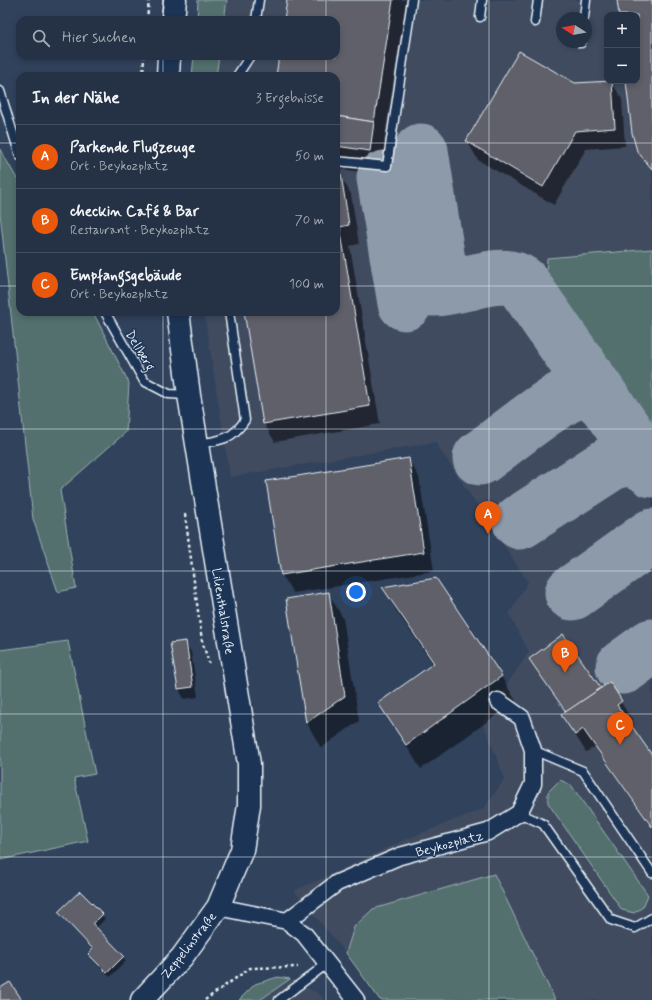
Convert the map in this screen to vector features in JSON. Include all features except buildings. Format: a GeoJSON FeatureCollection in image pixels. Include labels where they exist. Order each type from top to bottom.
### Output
{"type":"FeatureCollection","features":[{"type":"Feature","properties":{"kind":"main road"},"geometry":{"type":"LineString","coordinates":[[173,16],[175,0]]}},
{"type":"Feature","properties":{"kind":"main road"},"geometry":{"type":"LineString","coordinates":[[168,72],[169,60]]}},
{"type":"Feature","properties":{"kind":"main road","name":"Lilienthalstraße"},"geometry":{"type":"LineString","coordinates":[[179,316],[189,395],[249,764],[249,805],[242,850],[218,907]]}},
{"type":"Feature","properties":{"kind":"main road","name":"Zeppelinstraße"},"geometry":{"type":"LineString","coordinates":[[142,1000],[182,957],[218,907]]}},
{"type":"Feature","properties":{"kind":"street"},"geometry":{"type":"LineString","coordinates":[[498,701],[522,718],[533,750],[533,784],[519,813]]}},
{"type":"Feature","properties":{"kind":"street","name":"Beykozplatz"},"geometry":{"type":"LineString","coordinates":[[287,921],[337,883],[400,856],[488,832],[519,813]]}},
{"type":"Feature","properties":{"kind":"street"},"geometry":{"type":"LineString","coordinates":[[218,907],[287,921],[304,934],[356,1000]]}},
{"type":"Feature","properties":{"kind":"lane"},"geometry":{"type":"LineString","coordinates":[[257,16],[259,0]]}},
{"type":"Feature","properties":{"kind":"lane"},"geometry":{"type":"LineString","coordinates":[[340,161],[387,166],[412,0]]}},
{"type":"Feature","properties":{"kind":"lane"},"geometry":{"type":"LineString","coordinates":[[480,17],[482,0]]}},
{"type":"Feature","properties":{"kind":"lane"},"geometry":{"type":"LineString","coordinates":[[535,22],[538,0]]}},
{"type":"Feature","properties":{"kind":"lane"},"geometry":{"type":"LineString","coordinates":[[585,12],[586,0]]}},
{"type":"Feature","properties":{"kind":"lane"},"geometry":{"type":"LineString","coordinates":[[240,72],[248,60]]}},
{"type":"Feature","properties":{"kind":"lane"},"geometry":{"type":"LineString","coordinates":[[0,91],[16,143]]}},
{"type":"Feature","properties":{"kind":"lane","name":"Dellberg"},"geometry":{"type":"LineString","coordinates":[[107,316],[144,380],[169,394],[189,395]]}},
{"type":"Feature","properties":{"kind":"lane"},"geometry":{"type":"LineString","coordinates":[[198,444],[224,439],[237,432],[245,420],[230,316]]}},
{"type":"Feature","properties":{"kind":"lane"},"geometry":{"type":"LineString","coordinates":[[533,750],[583,771],[652,873]]}},
{"type":"Feature","properties":{"kind":"lane"},"geometry":{"type":"LineString","coordinates":[[519,813],[543,824],[611,920],[635,928],[652,918]]}},
{"type":"Feature","properties":{"kind":"lane"},"geometry":{"type":"LineString","coordinates":[[279,1000],[328,963]]}},
{"type":"Feature","properties":{"kind":"path"},"geometry":{"type":"LineString","coordinates":[[147,16],[149,0]]}},
{"type":"Feature","properties":{"kind":"path"},"geometry":{"type":"LineString","coordinates":[[143,72],[144,60]]}},
{"type":"Feature","properties":{"kind":"path"},"geometry":{"type":"LineString","coordinates":[[205,1000],[250,968],[285,969],[328,963]]}},
{"type":"Feature","properties":{"kind":"shaded area"},"geometry":{"type":"Polygon","coordinates":[[[198,0],[652,0],[652,1000],[380,1000],[346,953],[294,891],[409,838],[483,809],[505,779],[482,721],[529,652],[509,614],[528,582],[435,442],[230,477],[205,316],[340,316],[340,72],[192,72],[194,60],[340,60],[340,16],[197,16],[198,0]]]}},
{"type":"Feature","properties":{"kind":"shaded area"},"geometry":{"type":"Polygon","coordinates":[[[290,979],[319,994],[324,1000],[260,1000],[290,979]]]}},
{"type":"Feature","properties":{"kind":"green space"},"geometry":{"type":"Polygon","coordinates":[[[198,0],[227,0],[225,16],[197,16],[198,0]]]}},
{"type":"Feature","properties":{"kind":"green space"},"geometry":{"type":"Polygon","coordinates":[[[194,60],[218,60],[217,72],[192,72],[194,60]]]}},
{"type":"Feature","properties":{"kind":"green space"},"geometry":{"type":"Polygon","coordinates":[[[0,149],[16,177],[16,316],[95,316],[129,383],[126,432],[60,490],[76,588],[58,592],[33,519],[0,213],[0,149]]]}},
{"type":"Feature","properties":{"kind":"green space"},"geometry":{"type":"Polygon","coordinates":[[[652,249],[652,435],[550,287],[546,276],[547,258],[652,249]]]}},
{"type":"Feature","properties":{"kind":"green space"},"geometry":{"type":"Polygon","coordinates":[[[68,641],[95,774],[74,778],[88,841],[0,860],[0,650],[68,641]]]}},
{"type":"Feature","properties":{"kind":"green space"},"geometry":{"type":"Polygon","coordinates":[[[560,780],[571,785],[648,895],[643,907],[634,913],[622,910],[548,803],[548,792],[560,780]]]}},
{"type":"Feature","properties":{"kind":"green space"},"geometry":{"type":"Polygon","coordinates":[[[494,874],[555,1000],[380,1000],[346,953],[354,927],[373,909],[494,874]]]}},
{"type":"Feature","properties":{"kind":"green space"},"geometry":{"type":"Polygon","coordinates":[[[278,977],[290,979],[260,1000],[239,1000],[255,984],[278,977]]]}},
{"type":"Feature","properties":{"kind":"taxiway"},"geometry":{"type":"LineString","coordinates":[[421,151],[439,267],[445,274],[452,278],[469,283]]}},
{"type":"Feature","properties":{"kind":"taxiway"},"geometry":{"type":"LineString","coordinates":[[384,178],[405,303]]}},
{"type":"Feature","properties":{"kind":"taxiway"},"geometry":{"type":"LineString","coordinates":[[399,266],[406,279],[418,287],[432,289],[495,278],[509,278],[522,283],[652,470]]}},
{"type":"Feature","properties":{"kind":"taxiway"},"geometry":{"type":"LineString","coordinates":[[480,458],[561,399],[583,390],[593,393],[602,400]]}},
{"type":"Feature","properties":{"kind":"taxiway"},"geometry":{"type":"LineString","coordinates":[[520,522],[610,464],[621,460],[631,460],[651,468]]}},
{"type":"Feature","properties":{"kind":"taxiway"},"geometry":{"type":"LineString","coordinates":[[572,593],[652,536]]}},
{"type":"Feature","properties":{"kind":"taxiway"},"geometry":{"type":"LineString","coordinates":[[623,667],[652,646]]}},
{"type":"Feature","properties":{"kind":"place","name":"Parkende Flugzeuge"},"geometry":{"type":"Point","coordinates":[488,534]}},
{"type":"Feature","properties":{"kind":"place","name":"checkin Café & Bar"},"geometry":{"type":"Point","coordinates":[565,673]}},
{"type":"Feature","properties":{"kind":"place","name":"Empfangsgebäude"},"geometry":{"type":"Point","coordinates":[620,745]}}]}
